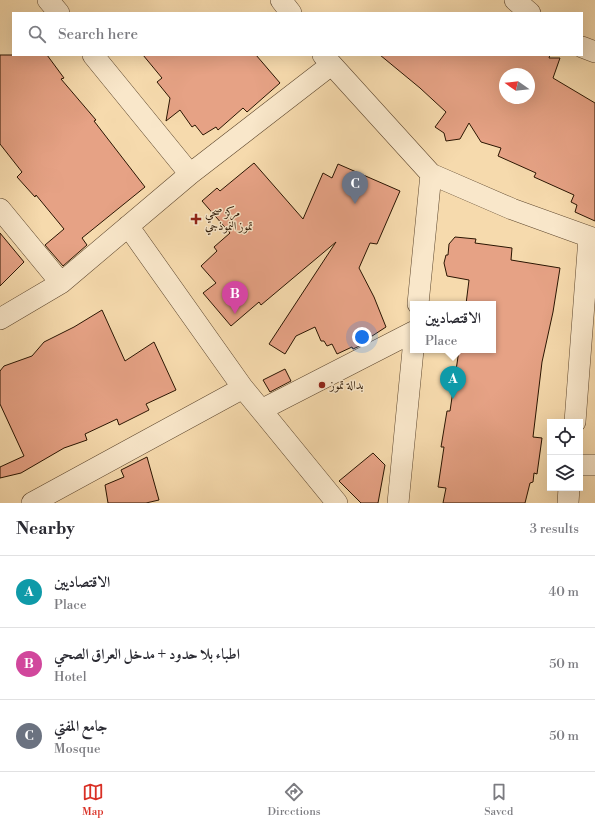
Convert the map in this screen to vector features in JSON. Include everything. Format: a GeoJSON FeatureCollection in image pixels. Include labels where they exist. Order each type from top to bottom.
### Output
{"type":"FeatureCollection","features":[{"type":"Feature","properties":{"kind":"street"},"geometry":{"type":"LineString","coordinates":[[48,0],[58,12]]}},
{"type":"Feature","properties":{"kind":"street"},"geometry":{"type":"LineString","coordinates":[[281,0],[290,12]]}},
{"type":"Feature","properties":{"kind":"street"},"geometry":{"type":"LineString","coordinates":[[514,0],[529,12]]}},
{"type":"Feature","properties":{"kind":"street"},"geometry":{"type":"LineString","coordinates":[[583,47],[595,52]]}},
{"type":"Feature","properties":{"kind":"street"},"geometry":{"type":"LineString","coordinates":[[94,56],[190,174]]}},
{"type":"Feature","properties":{"kind":"street"},"geometry":{"type":"LineString","coordinates":[[0,319],[61,283],[327,60],[431,174],[512,209],[592,239],[575,419]]}},
{"type":"Feature","properties":{"kind":"street"},"geometry":{"type":"LineString","coordinates":[[418,301],[431,174]]}},
{"type":"Feature","properties":{"kind":"street"},"geometry":{"type":"LineString","coordinates":[[0,209],[61,283]]}},
{"type":"Feature","properties":{"kind":"street"},"geometry":{"type":"LineString","coordinates":[[128,226],[243,388],[337,503]]}},
{"type":"Feature","properties":{"kind":"street"},"geometry":{"type":"LineString","coordinates":[[261,410],[410,334]]}},
{"type":"Feature","properties":{"kind":"street"},"geometry":{"type":"LineString","coordinates":[[398,503],[413,353]]}},
{"type":"Feature","properties":{"kind":"street"},"geometry":{"type":"LineString","coordinates":[[32,503],[243,388]]}},
{"type":"Feature","properties":{"kind":"street"},"geometry":{"type":"LineString","coordinates":[[583,465],[595,465]]}},
{"type":"Feature","properties":{"kind":"street"},"geometry":{"type":"LineString","coordinates":[[568,503],[570,491]]}},
{"type":"Feature","properties":{"kind":"building"},"geometry":{"type":"Polygon","coordinates":[[[0,55],[48,56],[64,78],[61,79],[96,120],[94,121],[145,187],[82,238],[87,245],[63,266],[45,245],[64,229],[36,195],[35,197],[17,177],[22,172],[0,144],[0,55]]]}},
{"type":"Feature","properties":{"kind":"building"},"geometry":{"type":"Polygon","coordinates":[[[144,56],[257,56],[280,83],[247,112],[243,108],[218,130],[216,127],[203,135],[195,125],[192,127],[180,110],[166,121],[170,98],[157,82],[162,78],[144,56]]]}},
{"type":"Feature","properties":{"kind":"building"},"geometry":{"type":"Polygon","coordinates":[[[381,56],[550,56],[549,58],[560,58],[553,78],[595,103],[595,221],[575,212],[577,205],[571,202],[574,195],[534,177],[536,173],[498,156],[501,148],[481,142],[469,123],[460,139],[446,141],[444,133],[435,127],[446,112],[381,56]]]}},
{"type":"Feature","properties":{"kind":"building"},"geometry":{"type":"Polygon","coordinates":[[[254,163],[303,219],[323,173],[332,178],[338,164],[400,191],[377,244],[370,243],[359,268],[374,297],[386,327],[369,338],[370,341],[353,349],[352,347],[337,354],[332,344],[327,346],[324,341],[321,341],[315,327],[296,336],[285,354],[269,344],[336,242],[261,305],[259,302],[231,326],[203,293],[216,283],[201,266],[217,251],[214,247],[230,233],[202,201],[217,188],[220,191],[254,163]]]}},
{"type":"Feature","properties":{"kind":"building"},"geometry":{"type":"Polygon","coordinates":[[[0,233],[24,262],[0,286],[0,233]]]}},
{"type":"Feature","properties":{"kind":"building"},"geometry":{"type":"Polygon","coordinates":[[[455,237],[476,239],[475,243],[512,248],[511,260],[560,268],[553,312],[542,362],[533,437],[542,438],[537,474],[534,473],[533,482],[530,483],[525,503],[443,503],[446,488],[438,487],[444,447],[441,447],[447,411],[450,411],[459,353],[496,353],[496,301],[466,301],[469,280],[447,276],[444,263],[446,255],[448,255],[449,244],[455,237]]]}},
{"type":"Feature","properties":{"kind":"building"},"geometry":{"type":"Polygon","coordinates":[[[102,310],[125,361],[154,342],[176,390],[146,404],[149,410],[119,425],[117,419],[85,434],[87,440],[64,448],[21,473],[0,478],[0,467],[24,456],[0,404],[0,371],[4,366],[32,356],[44,342],[74,327],[102,310]]]}},
{"type":"Feature","properties":{"kind":"building"},"geometry":{"type":"Polygon","coordinates":[[[285,369],[291,381],[270,392],[263,380],[285,369]]]}},
{"type":"Feature","properties":{"kind":"building"},"geometry":{"type":"Polygon","coordinates":[[[373,453],[385,465],[378,503],[361,503],[339,481],[373,453]]]}},
{"type":"Feature","properties":{"kind":"building"},"geometry":{"type":"Polygon","coordinates":[[[147,457],[159,500],[146,503],[108,503],[105,485],[124,477],[121,470],[147,457]]]}},
{"type":"Feature","properties":{"kind":"place","name":"جامع المفتي"},"geometry":{"type":"Point","coordinates":[355,204]}},
{"type":"Feature","properties":{"kind":"place","name":"مركز صحي تموز النموذجي"},"geometry":{"type":"Point","coordinates":[196,219]}},
{"type":"Feature","properties":{"kind":"place","name":"اطباء بلا حدود + مدخل العراق الصحي"},"geometry":{"type":"Point","coordinates":[235,314]}},
{"type":"Feature","properties":{"kind":"place","name":"بدالة تموز"},"geometry":{"type":"Point","coordinates":[322,385]}},
{"type":"Feature","properties":{"kind":"place","name":"الاقتصاديين"},"geometry":{"type":"Point","coordinates":[453,399]}}]}
